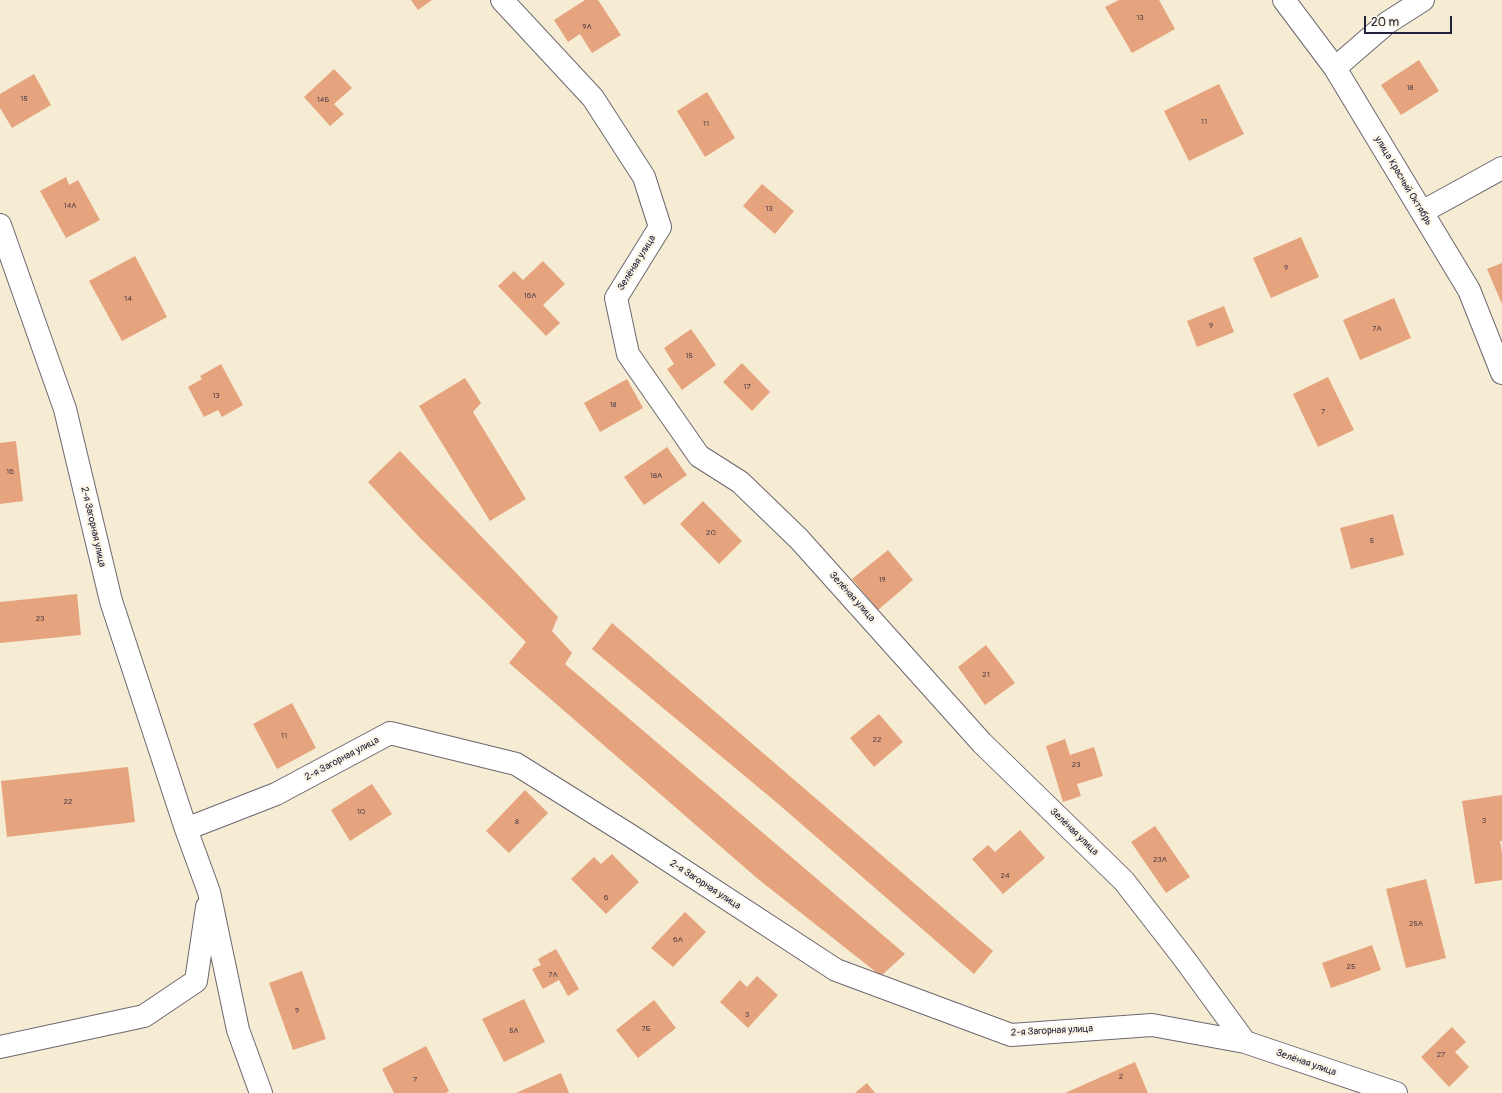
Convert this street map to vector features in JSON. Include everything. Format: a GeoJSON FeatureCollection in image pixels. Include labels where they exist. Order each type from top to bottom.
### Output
{"type":"FeatureCollection","features":[{"type":"Feature","properties":{"kind":"street","name":"Зелёная улица"},"geometry":{"type":"LineString","coordinates":[[502,0],[592,98],[644,177],[660,227],[616,298],[628,354],[699,456],[740,482],[799,538],[982,743],[1124,881],[1183,957],[1245,1042],[1396,1093]]}},
{"type":"Feature","properties":{"kind":"street","name":"улица Красный Октябрь"},"geometry":{"type":"LineString","coordinates":[[1284,0],[1335,68],[1469,290],[1502,373]]}},
{"type":"Feature","properties":{"kind":"street"},"geometry":{"type":"LineString","coordinates":[[1335,68],[1387,23],[1423,0]]}},
{"type":"Feature","properties":{"kind":"street"},"geometry":{"type":"LineString","coordinates":[[1422,212],[1502,168]]}},
{"type":"Feature","properties":{"kind":"street","name":"2-я Загорная улица"},"geometry":{"type":"LineString","coordinates":[[0,225],[65,409],[111,601],[186,829],[209,892],[238,1030],[261,1093]]}},
{"type":"Feature","properties":{"kind":"street","name":"2-я Загорная улица"},"geometry":{"type":"LineString","coordinates":[[186,829],[276,794],[390,733],[516,764],[631,836],[836,970],[1011,1035],[1152,1024],[1245,1042]]}},
{"type":"Feature","properties":{"kind":"street"},"geometry":{"type":"LineString","coordinates":[[0,1046],[144,1016],[196,980],[209,892]]}},
{"type":"Feature","properties":{"kind":"building"},"geometry":{"type":"Polygon","coordinates":[[[411,0],[432,0],[418,10],[411,0]]]}},
{"type":"Feature","properties":{"kind":"building"},"geometry":{"type":"Polygon","coordinates":[[[585,0],[598,0],[621,35],[592,53],[580,34],[568,42],[554,20],[585,0]]]}},
{"type":"Feature","properties":{"kind":"building"},"geometry":{"type":"Polygon","coordinates":[[[1119,0],[1159,0],[1175,29],[1132,53],[1105,7],[1119,0]]]}},
{"type":"Feature","properties":{"kind":"building"},"geometry":{"type":"Polygon","coordinates":[[[1419,60],[1439,91],[1401,115],[1381,85],[1419,60]]]}},
{"type":"Feature","properties":{"kind":"building"},"geometry":{"type":"Polygon","coordinates":[[[334,69],[352,88],[334,104],[344,114],[330,126],[304,97],[334,69]]]}},
{"type":"Feature","properties":{"kind":"building"},"geometry":{"type":"Polygon","coordinates":[[[34,74],[51,105],[12,128],[0,108],[0,94],[34,74]]]}},
{"type":"Feature","properties":{"kind":"building"},"geometry":{"type":"Polygon","coordinates":[[[1219,84],[1244,134],[1189,161],[1164,111],[1219,84]]]}},
{"type":"Feature","properties":{"kind":"building"},"geometry":{"type":"Polygon","coordinates":[[[707,92],[735,138],[705,157],[677,111],[707,92]]]}},
{"type":"Feature","properties":{"kind":"building"},"geometry":{"type":"Polygon","coordinates":[[[66,177],[69,185],[78,180],[100,220],[66,238],[40,191],[66,177]]]}},
{"type":"Feature","properties":{"kind":"building"},"geometry":{"type":"Polygon","coordinates":[[[762,184],[794,211],[775,234],[743,206],[762,184]]]}},
{"type":"Feature","properties":{"kind":"building"},"geometry":{"type":"Polygon","coordinates":[[[1301,237],[1319,277],[1271,298],[1253,258],[1301,237]]]}},
{"type":"Feature","properties":{"kind":"building"},"geometry":{"type":"Polygon","coordinates":[[[135,256],[167,317],[122,341],[89,281],[135,256]]]}},
{"type":"Feature","properties":{"kind":"building"},"geometry":{"type":"Polygon","coordinates":[[[543,261],[565,284],[543,305],[560,323],[546,336],[498,286],[514,271],[523,280],[543,261]]]}},
{"type":"Feature","properties":{"kind":"building"},"geometry":{"type":"Polygon","coordinates":[[[1502,263],[1502,304],[1487,269],[1502,263]]]}},
{"type":"Feature","properties":{"kind":"building"},"geometry":{"type":"Polygon","coordinates":[[[1394,298],[1411,338],[1360,360],[1343,320],[1394,298]]]}},
{"type":"Feature","properties":{"kind":"building"},"geometry":{"type":"Polygon","coordinates":[[[1224,306],[1234,332],[1197,347],[1187,321],[1224,306]]]}},
{"type":"Feature","properties":{"kind":"building"},"geometry":{"type":"Polygon","coordinates":[[[691,329],[716,365],[682,390],[667,369],[674,364],[664,348],[691,329]]]}},
{"type":"Feature","properties":{"kind":"building"},"geometry":{"type":"Polygon","coordinates":[[[742,363],[770,392],[752,411],[723,382],[742,363]]]}},
{"type":"Feature","properties":{"kind":"building"},"geometry":{"type":"Polygon","coordinates":[[[221,364],[243,405],[222,417],[218,410],[204,417],[188,387],[202,379],[200,376],[221,364]]]}},
{"type":"Feature","properties":{"kind":"building"},"geometry":{"type":"Polygon","coordinates":[[[1328,377],[1354,430],[1318,447],[1293,394],[1328,377]]]}},
{"type":"Feature","properties":{"kind":"building"},"geometry":{"type":"Polygon","coordinates":[[[465,378],[481,403],[473,412],[526,499],[490,521],[419,406],[465,378]]]}},
{"type":"Feature","properties":{"kind":"building"},"geometry":{"type":"Polygon","coordinates":[[[627,379],[643,408],[600,432],[584,403],[627,379]]]}},
{"type":"Feature","properties":{"kind":"building"},"geometry":{"type":"Polygon","coordinates":[[[16,441],[23,501],[0,504],[0,443],[16,441]]]}},
{"type":"Feature","properties":{"kind":"building"},"geometry":{"type":"Polygon","coordinates":[[[667,447],[687,475],[644,505],[624,477],[667,447]]]}},
{"type":"Feature","properties":{"kind":"building"},"geometry":{"type":"Polygon","coordinates":[[[400,451],[558,617],[552,631],[572,653],[565,664],[905,954],[881,976],[758,879],[509,663],[526,642],[420,538],[368,482],[400,451]]]}},
{"type":"Feature","properties":{"kind":"building"},"geometry":{"type":"Polygon","coordinates":[[[703,501],[742,541],[719,564],[680,524],[703,501]]]}},
{"type":"Feature","properties":{"kind":"building"},"geometry":{"type":"Polygon","coordinates":[[[1393,514],[1404,555],[1351,569],[1340,528],[1393,514]]]}},
{"type":"Feature","properties":{"kind":"building"},"geometry":{"type":"Polygon","coordinates":[[[888,550],[913,580],[878,610],[852,579],[888,550]]]}},
{"type":"Feature","properties":{"kind":"building"},"geometry":{"type":"Polygon","coordinates":[[[77,594],[81,635],[0,643],[0,602],[77,594]]]}},
{"type":"Feature","properties":{"kind":"building"},"geometry":{"type":"Polygon","coordinates":[[[612,623],[993,951],[974,974],[776,802],[592,649],[612,623]]]}},
{"type":"Feature","properties":{"kind":"building"},"geometry":{"type":"Polygon","coordinates":[[[986,645],[1015,683],[985,705],[958,667],[986,645]]]}},
{"type":"Feature","properties":{"kind":"building"},"geometry":{"type":"Polygon","coordinates":[[[292,703],[316,748],[277,769],[253,724],[292,703]]]}},
{"type":"Feature","properties":{"kind":"building"},"geometry":{"type":"Polygon","coordinates":[[[879,714],[903,742],[874,767],[850,738],[879,714]]]}},
{"type":"Feature","properties":{"kind":"building"},"geometry":{"type":"Polygon","coordinates":[[[1065,739],[1070,755],[1094,747],[1103,776],[1077,784],[1081,796],[1063,802],[1046,746],[1065,739]]]}},
{"type":"Feature","properties":{"kind":"building"},"geometry":{"type":"Polygon","coordinates":[[[128,767],[135,822],[7,837],[1,781],[128,767]]]}},
{"type":"Feature","properties":{"kind":"building"},"geometry":{"type":"Polygon","coordinates":[[[372,784],[392,814],[350,841],[331,810],[372,784]]]}},
{"type":"Feature","properties":{"kind":"building"},"geometry":{"type":"Polygon","coordinates":[[[525,790],[548,813],[509,853],[486,831],[525,790]]]}},
{"type":"Feature","properties":{"kind":"building"},"geometry":{"type":"Polygon","coordinates":[[[1502,795],[1502,841],[1500,841],[1502,853],[1502,880],[1475,884],[1462,801],[1502,795]]]}},
{"type":"Feature","properties":{"kind":"building"},"geometry":{"type":"Polygon","coordinates":[[[1155,826],[1190,877],[1166,893],[1131,842],[1155,826]]]}},
{"type":"Feature","properties":{"kind":"building"},"geometry":{"type":"Polygon","coordinates":[[[1020,830],[1045,858],[1003,894],[972,859],[988,845],[995,852],[1020,830]]]}},
{"type":"Feature","properties":{"kind":"building"},"geometry":{"type":"Polygon","coordinates":[[[612,854],[639,882],[606,914],[571,879],[594,857],[601,864],[612,854]]]}},
{"type":"Feature","properties":{"kind":"building"},"geometry":{"type":"Polygon","coordinates":[[[1426,879],[1446,958],[1406,968],[1386,889],[1426,879]]]}},
{"type":"Feature","properties":{"kind":"building"},"geometry":{"type":"Polygon","coordinates":[[[685,912],[706,932],[673,967],[651,948],[685,912]]]}},
{"type":"Feature","properties":{"kind":"building"},"geometry":{"type":"Polygon","coordinates":[[[1372,945],[1381,970],[1331,988],[1322,963],[1372,945]]]}},
{"type":"Feature","properties":{"kind":"building"},"geometry":{"type":"Polygon","coordinates":[[[556,949],[579,989],[568,996],[559,980],[543,989],[532,969],[541,965],[538,959],[556,949]]]}},
{"type":"Feature","properties":{"kind":"building"},"geometry":{"type":"Polygon","coordinates":[[[302,971],[326,1039],[293,1050],[269,983],[302,971]]]}},
{"type":"Feature","properties":{"kind":"building"},"geometry":{"type":"Polygon","coordinates":[[[757,976],[778,995],[748,1028],[720,1002],[740,980],[747,987],[757,976]]]}},
{"type":"Feature","properties":{"kind":"building"},"geometry":{"type":"Polygon","coordinates":[[[524,999],[545,1042],[504,1062],[482,1019],[524,999]]]}},
{"type":"Feature","properties":{"kind":"building"},"geometry":{"type":"Polygon","coordinates":[[[654,1000],[676,1028],[638,1058],[616,1030],[654,1000]]]}},
{"type":"Feature","properties":{"kind":"building"},"geometry":{"type":"Polygon","coordinates":[[[1452,1027],[1466,1042],[1455,1052],[1469,1067],[1449,1087],[1421,1057],[1452,1027]]]}},
{"type":"Feature","properties":{"kind":"building"},"geometry":{"type":"Polygon","coordinates":[[[426,1046],[449,1091],[446,1093],[394,1093],[382,1069],[426,1046]]]}},
{"type":"Feature","properties":{"kind":"building"},"geometry":{"type":"Polygon","coordinates":[[[1135,1062],[1148,1093],[1065,1093],[1135,1062]]]}},
{"type":"Feature","properties":{"kind":"building"},"geometry":{"type":"Polygon","coordinates":[[[561,1073],[569,1093],[516,1093],[561,1073]]]}},
{"type":"Feature","properties":{"kind":"building"},"geometry":{"type":"Polygon","coordinates":[[[867,1083],[875,1093],[855,1093],[867,1083]]]}}]}
